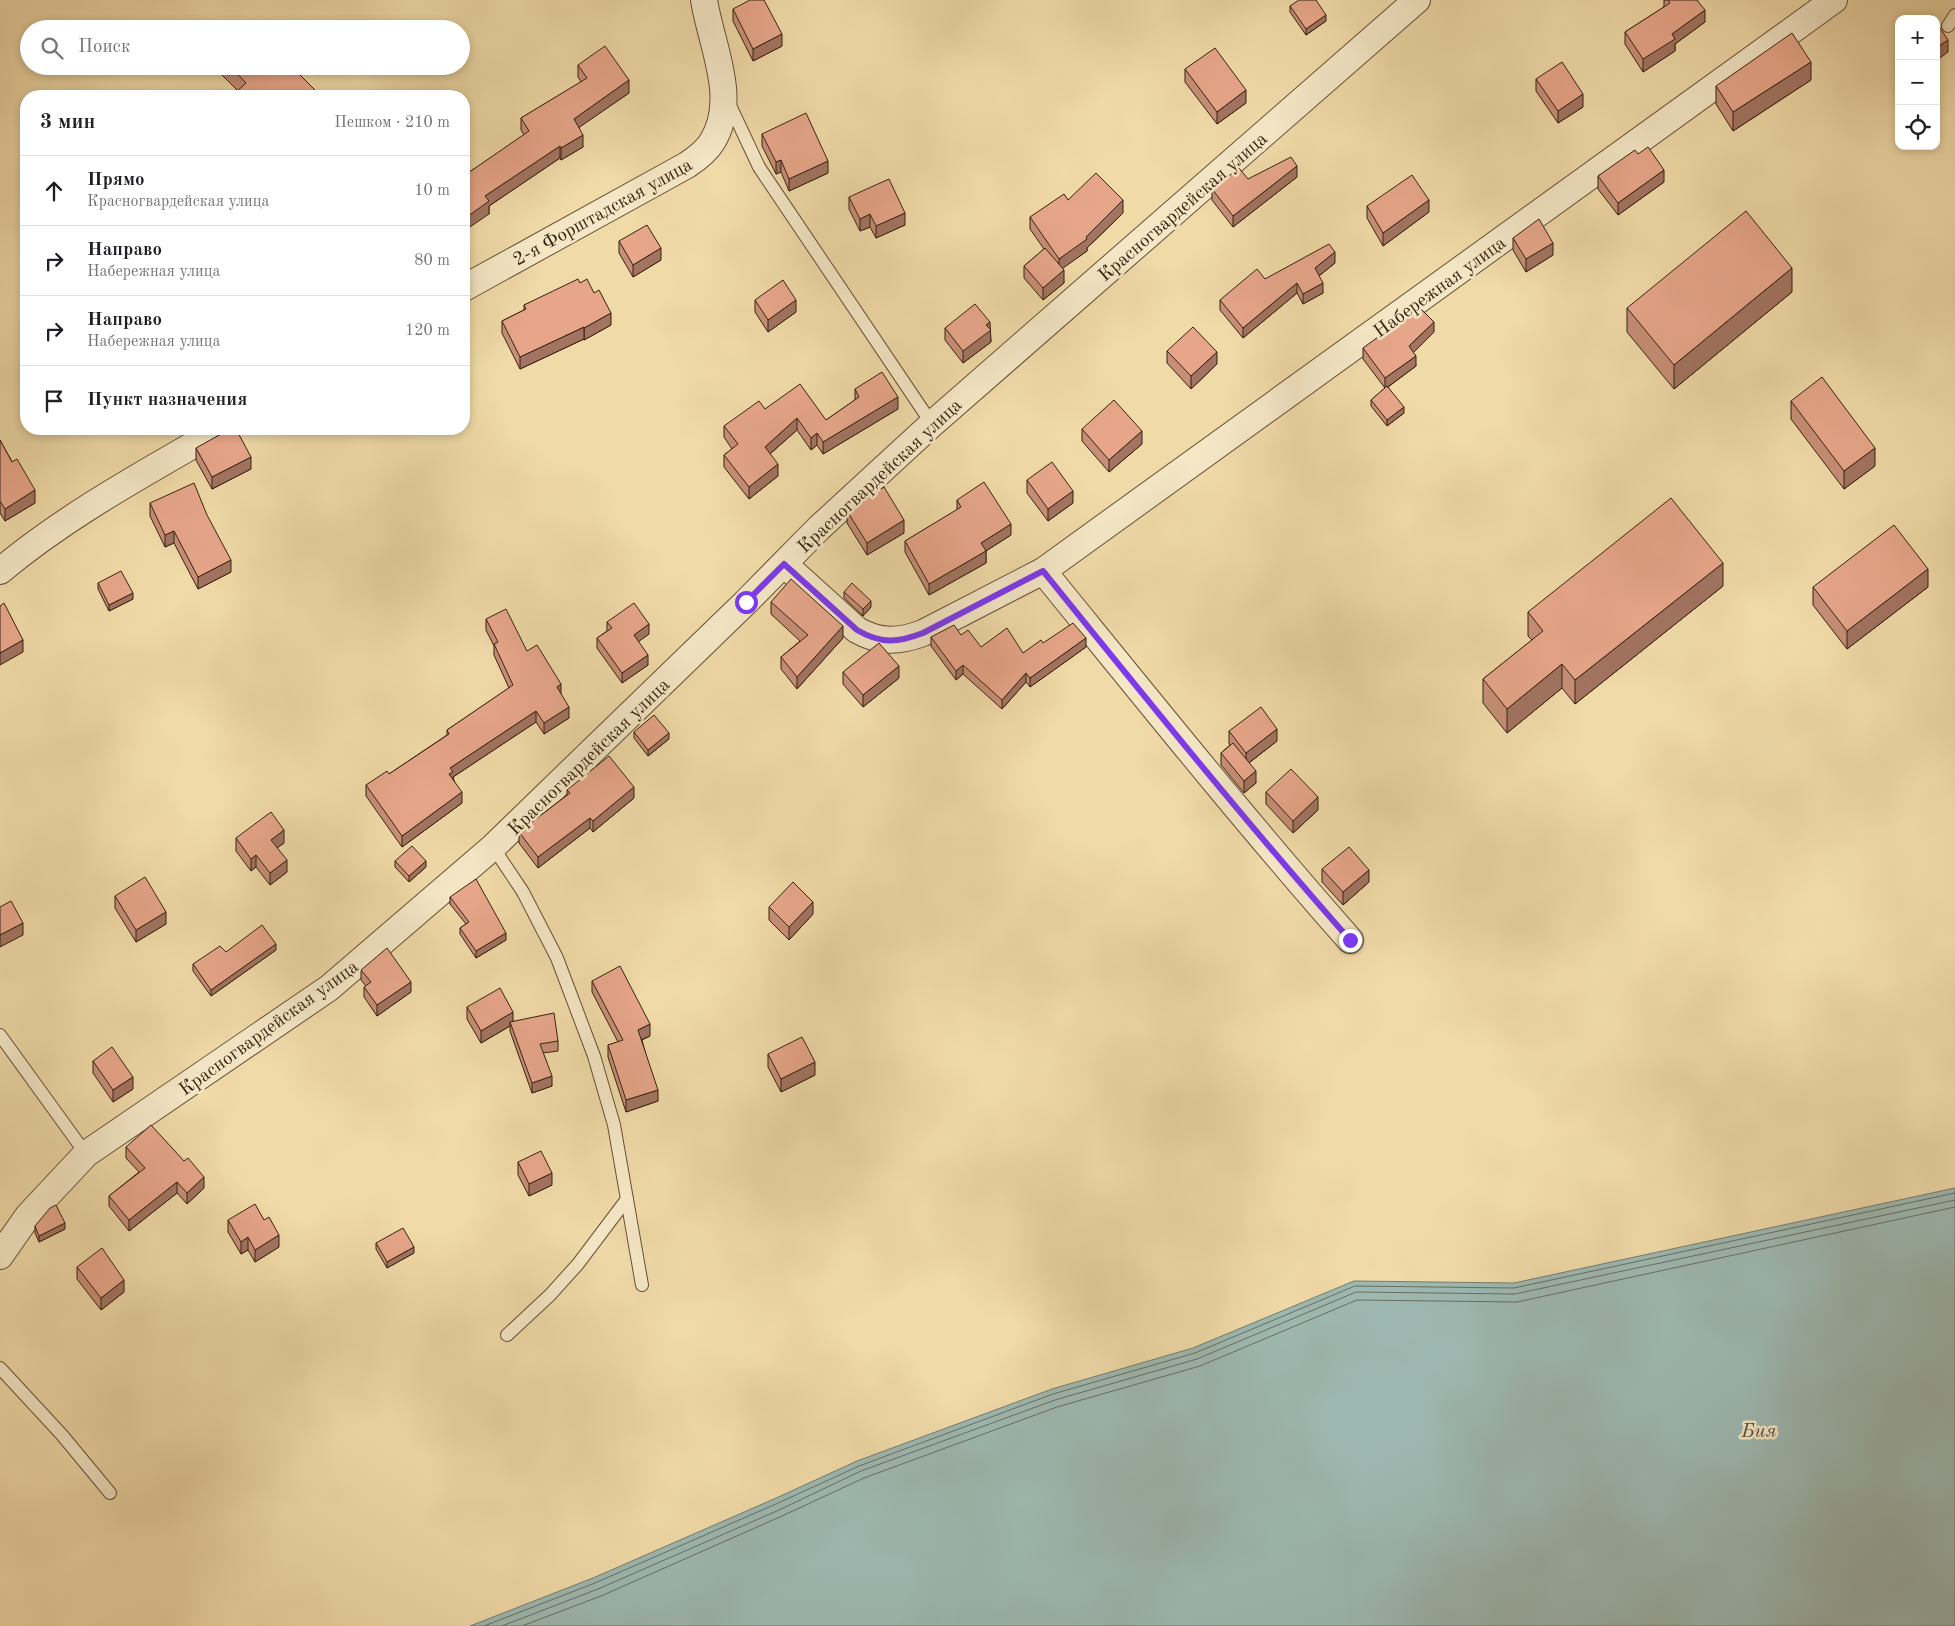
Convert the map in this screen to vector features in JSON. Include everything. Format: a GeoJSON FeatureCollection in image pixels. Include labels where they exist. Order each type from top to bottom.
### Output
{"type":"FeatureCollection","features":[{"type":"Feature","properties":{"kind":"street","name":"2-я Форштадская улица"},"geometry":{"type":"LineString","coordinates":[[470,285],[686,165],[712,144],[719,129],[725,93],[704,0]]}},
{"type":"Feature","properties":{"kind":"street","name":"Красногвардейская улица"},"geometry":{"type":"LineString","coordinates":[[0,1256],[28,1216],[86,1154],[329,988],[493,847],[819,528],[932,424],[1417,0]]}},
{"type":"Feature","properties":{"kind":"street","name":"Набережная улица"},"geometry":{"type":"LineString","coordinates":[[784,564],[857,630],[870,638],[884,641],[908,639],[923,633],[1043,571],[1834,0]]}},
{"type":"Feature","properties":{"kind":"street"},"geometry":{"type":"LineString","coordinates":[[0,571],[55,530],[114,492],[211,435]]}},
{"type":"Feature","properties":{"kind":"street"},"geometry":{"type":"LineString","coordinates":[[1043,571],[1305,890],[1350,940]]}},
{"type":"Feature","properties":{"kind":"lane"},"geometry":{"type":"LineString","coordinates":[[725,93],[759,167],[932,424]]}},
{"type":"Feature","properties":{"kind":"lane"},"geometry":{"type":"LineString","coordinates":[[493,847],[523,892],[557,958],[591,1047],[614,1125],[642,1285]]}},
{"type":"Feature","properties":{"kind":"lane"},"geometry":{"type":"LineString","coordinates":[[0,1035],[86,1154]]}},
{"type":"Feature","properties":{"kind":"lane"},"geometry":{"type":"LineString","coordinates":[[507,1335],[550,1295],[578,1264],[627,1199]]}},
{"type":"Feature","properties":{"kind":"lane"},"geometry":{"type":"LineString","coordinates":[[0,1369],[62,1435],[110,1493]]}},
{"type":"Feature","properties":{"kind":"water","name":"Бия"},"geometry":{"type":"Polygon","coordinates":[[[1955,1188],[1955,1626],[470,1626],[593,1578],[857,1461],[1052,1389],[1193,1348],[1354,1281],[1514,1283],[1955,1188]]]}},
{"type":"Feature","properties":{"kind":"building"},"geometry":{"type":"Polygon","coordinates":[[[750,0],[764,0],[782,34],[753,49],[733,9],[750,0]]]}},
{"type":"Feature","properties":{"kind":"building"},"geometry":{"type":"Polygon","coordinates":[[[1299,0],[1316,0],[1326,15],[1306,29],[1290,6],[1299,0]]]}},
{"type":"Feature","properties":{"kind":"building"},"geometry":{"type":"Polygon","coordinates":[[[1668,0],[1697,0],[1705,10],[1672,34],[1675,39],[1643,59],[1625,32],[1670,3],[1668,0]]]}},
{"type":"Feature","properties":{"kind":"building"},"geometry":{"type":"Polygon","coordinates":[[[1940,28],[1948,40],[1940,45],[1940,28]]]}},
{"type":"Feature","properties":{"kind":"building"},"geometry":{"type":"Polygon","coordinates":[[[1792,33],[1811,62],[1733,112],[1716,86],[1792,33]]]}},
{"type":"Feature","properties":{"kind":"building"},"geometry":{"type":"Polygon","coordinates":[[[605,46],[629,80],[574,119],[583,135],[561,148],[560,146],[485,196],[489,201],[470,215],[470,172],[529,131],[521,118],[587,78],[578,65],[605,46]]]}},
{"type":"Feature","properties":{"kind":"building"},"geometry":{"type":"Polygon","coordinates":[[[1215,48],[1246,90],[1217,112],[1185,69],[1215,48]]]}},
{"type":"Feature","properties":{"kind":"building"},"geometry":{"type":"Polygon","coordinates":[[[1562,62],[1583,94],[1558,111],[1536,79],[1562,62]]]}},
{"type":"Feature","properties":{"kind":"building"},"geometry":{"type":"Polygon","coordinates":[[[238,75],[300,75],[315,90],[238,90],[246,83],[238,75]]]}},
{"type":"Feature","properties":{"kind":"building"},"geometry":{"type":"Polygon","coordinates":[[[806,113],[828,161],[789,179],[781,160],[776,162],[762,134],[806,113]]]}},
{"type":"Feature","properties":{"kind":"building"},"geometry":{"type":"Polygon","coordinates":[[[1648,147],[1664,170],[1618,203],[1598,176],[1635,150],[1638,154],[1648,147]]]}},
{"type":"Feature","properties":{"kind":"building"},"geometry":{"type":"Polygon","coordinates":[[[1291,157],[1297,166],[1233,216],[1212,189],[1239,168],[1248,179],[1291,157]]]}},
{"type":"Feature","properties":{"kind":"building"},"geometry":{"type":"Polygon","coordinates":[[[1096,173],[1123,200],[1086,237],[1087,239],[1059,259],[1030,217],[1064,194],[1068,200],[1096,173]]]}},
{"type":"Feature","properties":{"kind":"building"},"geometry":{"type":"Polygon","coordinates":[[[1412,175],[1429,200],[1383,233],[1367,206],[1412,175]]]}},
{"type":"Feature","properties":{"kind":"building"},"geometry":{"type":"Polygon","coordinates":[[[889,179],[905,213],[876,226],[870,214],[860,219],[849,197],[889,179]]]}},
{"type":"Feature","properties":{"kind":"building"},"geometry":{"type":"Polygon","coordinates":[[[1746,211],[1792,268],[1674,365],[1627,308],[1746,211]]]}},
{"type":"Feature","properties":{"kind":"building"},"geometry":{"type":"Polygon","coordinates":[[[1539,219],[1553,243],[1526,259],[1513,238],[1539,219]]]}},
{"type":"Feature","properties":{"kind":"building"},"geometry":{"type":"Polygon","coordinates":[[[647,225],[661,248],[633,265],[619,241],[647,225]]]}},
{"type":"Feature","properties":{"kind":"building"},"geometry":{"type":"Polygon","coordinates":[[[1329,244],[1335,252],[1315,268],[1323,283],[1303,294],[1297,283],[1243,328],[1220,300],[1257,269],[1265,279],[1329,244]]]}},
{"type":"Feature","properties":{"kind":"building"},"geometry":{"type":"Polygon","coordinates":[[[1045,248],[1064,270],[1043,288],[1024,266],[1045,248]]]}},
{"type":"Feature","properties":{"kind":"building"},"geometry":{"type":"Polygon","coordinates":[[[578,279],[580,283],[587,279],[594,293],[599,290],[611,313],[584,328],[520,357],[502,321],[526,309],[524,305],[578,279]]]}},
{"type":"Feature","properties":{"kind":"building"},"geometry":{"type":"Polygon","coordinates":[[[783,280],[796,300],[768,320],[755,300],[783,280]]]}},
{"type":"Feature","properties":{"kind":"building"},"geometry":{"type":"Polygon","coordinates":[[[975,304],[990,322],[986,325],[991,330],[963,351],[945,328],[975,304]]]}},
{"type":"Feature","properties":{"kind":"building"},"geometry":{"type":"Polygon","coordinates":[[[1419,307],[1434,322],[1409,346],[1416,356],[1385,378],[1363,348],[1419,307]]]}},
{"type":"Feature","properties":{"kind":"building"},"geometry":{"type":"Polygon","coordinates":[[[1193,327],[1217,352],[1191,376],[1167,351],[1193,327]]]}},
{"type":"Feature","properties":{"kind":"building"},"geometry":{"type":"Polygon","coordinates":[[[882,372],[898,397],[823,442],[817,433],[811,438],[797,418],[765,447],[778,464],[749,487],[724,455],[738,444],[724,426],[759,401],[765,409],[800,384],[826,420],[859,397],[855,389],[882,372]]]}},
{"type":"Feature","properties":{"kind":"building"},"geometry":{"type":"Polygon","coordinates":[[[1822,377],[1875,448],[1844,471],[1791,401],[1822,377]]]}},
{"type":"Feature","properties":{"kind":"building"},"geometry":{"type":"Polygon","coordinates":[[[1387,386],[1404,407],[1387,420],[1371,400],[1387,386]]]}},
{"type":"Feature","properties":{"kind":"building"},"geometry":{"type":"Polygon","coordinates":[[[1114,400],[1142,431],[1109,460],[1082,429],[1114,400]]]}},
{"type":"Feature","properties":{"kind":"building"},"geometry":{"type":"Polygon","coordinates":[[[219,435],[239,435],[251,457],[212,477],[196,448],[219,435]]]}},
{"type":"Feature","properties":{"kind":"building"},"geometry":{"type":"Polygon","coordinates":[[[0,440],[12,462],[17,459],[35,490],[5,509],[0,501],[0,440]]]}},
{"type":"Feature","properties":{"kind":"building"},"geometry":{"type":"Polygon","coordinates":[[[1052,462],[1073,491],[1048,509],[1027,480],[1052,462]]]}},
{"type":"Feature","properties":{"kind":"building"},"geometry":{"type":"Polygon","coordinates":[[[984,482],[1011,524],[981,543],[986,551],[929,584],[905,541],[961,507],[957,500],[984,482]]]}},
{"type":"Feature","properties":{"kind":"building"},"geometry":{"type":"Polygon","coordinates":[[[194,483],[207,515],[231,560],[198,577],[174,531],[165,535],[150,503],[194,483]]]}},
{"type":"Feature","properties":{"kind":"building"},"geometry":{"type":"Polygon","coordinates":[[[884,487],[904,520],[867,543],[847,511],[884,487]]]}},
{"type":"Feature","properties":{"kind":"building"},"geometry":{"type":"Polygon","coordinates":[[[1671,498],[1723,563],[1575,680],[1562,664],[1507,709],[1483,679],[1543,631],[1528,612],[1671,498]]]}},
{"type":"Feature","properties":{"kind":"building"},"geometry":{"type":"Polygon","coordinates":[[[1894,525],[1928,569],[1847,631],[1813,587],[1894,525]]]}},
{"type":"Feature","properties":{"kind":"building"},"geometry":{"type":"Polygon","coordinates":[[[121,571],[133,593],[109,605],[98,583],[121,571]]]}},
{"type":"Feature","properties":{"kind":"building"},"geometry":{"type":"Polygon","coordinates":[[[791,579],[843,626],[797,677],[781,657],[808,635],[771,602],[791,579]]]}},
{"type":"Feature","properties":{"kind":"building"},"geometry":{"type":"Polygon","coordinates":[[[852,583],[871,601],[863,609],[844,592],[852,583]]]}},
{"type":"Feature","properties":{"kind":"building"},"geometry":{"type":"Polygon","coordinates":[[[4,603],[23,640],[0,653],[0,606],[4,603]]]}},
{"type":"Feature","properties":{"kind":"building"},"geometry":{"type":"Polygon","coordinates":[[[634,603],[649,624],[634,635],[648,655],[622,673],[597,638],[612,628],[607,622],[634,603]]]}},
{"type":"Feature","properties":{"kind":"building"},"geometry":{"type":"Polygon","coordinates":[[[506,609],[527,651],[537,645],[561,684],[557,687],[569,707],[544,723],[536,711],[450,768],[453,772],[449,774],[462,792],[402,836],[366,785],[387,771],[389,774],[449,734],[447,730],[513,685],[494,644],[498,642],[486,619],[506,609]]]}},
{"type":"Feature","properties":{"kind":"building"},"geometry":{"type":"Polygon","coordinates":[[[1073,623],[1086,638],[1030,678],[1026,673],[1002,700],[963,665],[956,671],[931,637],[954,625],[961,635],[968,630],[981,647],[1007,628],[1023,653],[1041,640],[1043,643],[1073,623]]]}},
{"type":"Feature","properties":{"kind":"building"},"geometry":{"type":"Polygon","coordinates":[[[879,643],[899,666],[863,695],[843,672],[879,643]]]}},
{"type":"Feature","properties":{"kind":"building"},"geometry":{"type":"Polygon","coordinates":[[[1261,707],[1277,729],[1246,753],[1229,731],[1261,707]]]}},
{"type":"Feature","properties":{"kind":"building"},"geometry":{"type":"Polygon","coordinates":[[[654,715],[669,733],[648,750],[634,732],[654,715]]]}},
{"type":"Feature","properties":{"kind":"building"},"geometry":{"type":"Polygon","coordinates":[[[1233,743],[1256,771],[1244,781],[1221,753],[1233,743]]]}},
{"type":"Feature","properties":{"kind":"building"},"geometry":{"type":"Polygon","coordinates":[[[609,756],[634,787],[593,821],[590,818],[538,857],[519,832],[570,793],[567,790],[609,756]]]}},
{"type":"Feature","properties":{"kind":"building"},"geometry":{"type":"Polygon","coordinates":[[[1291,769],[1318,797],[1293,821],[1266,792],[1291,769]]]}},
{"type":"Feature","properties":{"kind":"building"},"geometry":{"type":"Polygon","coordinates":[[[271,812],[284,830],[271,840],[287,860],[270,873],[256,855],[251,859],[236,838],[271,812]]]}},
{"type":"Feature","properties":{"kind":"building"},"geometry":{"type":"Polygon","coordinates":[[[412,846],[426,861],[409,876],[395,861],[412,846]]]}},
{"type":"Feature","properties":{"kind":"building"},"geometry":{"type":"Polygon","coordinates":[[[1349,847],[1369,870],[1343,892],[1322,869],[1349,847]]]}},
{"type":"Feature","properties":{"kind":"building"},"geometry":{"type":"Polygon","coordinates":[[[145,877],[166,912],[136,930],[115,896],[145,877]]]}},
{"type":"Feature","properties":{"kind":"building"},"geometry":{"type":"Polygon","coordinates":[[[476,879],[506,933],[476,951],[460,928],[469,922],[450,897],[476,879]]]}},
{"type":"Feature","properties":{"kind":"building"},"geometry":{"type":"Polygon","coordinates":[[[793,882],[813,902],[789,927],[769,907],[793,882]]]}},
{"type":"Feature","properties":{"kind":"building"},"geometry":{"type":"Polygon","coordinates":[[[11,901],[23,923],[0,935],[0,907],[11,901]]]}},
{"type":"Feature","properties":{"kind":"building"},"geometry":{"type":"Polygon","coordinates":[[[262,925],[276,944],[211,990],[193,964],[220,946],[226,952],[262,925]]]}},
{"type":"Feature","properties":{"kind":"building"},"geometry":{"type":"Polygon","coordinates":[[[387,948],[411,982],[377,1005],[364,987],[371,982],[361,970],[387,948]]]}},
{"type":"Feature","properties":{"kind":"building"},"geometry":{"type":"Polygon","coordinates":[[[620,966],[650,1024],[638,1030],[658,1090],[626,1100],[608,1045],[623,1040],[592,981],[620,966]]]}},
{"type":"Feature","properties":{"kind":"building"},"geometry":{"type":"Polygon","coordinates":[[[500,988],[513,1012],[481,1031],[467,1007],[500,988]]]}},
{"type":"Feature","properties":{"kind":"building"},"geometry":{"type":"Polygon","coordinates":[[[554,1013],[558,1041],[540,1044],[552,1076],[532,1083],[510,1022],[554,1013]]]}},
{"type":"Feature","properties":{"kind":"building"},"geometry":{"type":"Polygon","coordinates":[[[802,1037],[815,1062],[781,1079],[768,1054],[802,1037]]]}},
{"type":"Feature","properties":{"kind":"building"},"geometry":{"type":"Polygon","coordinates":[[[112,1047],[133,1077],[113,1090],[93,1061],[112,1047]]]}},
{"type":"Feature","properties":{"kind":"building"},"geometry":{"type":"Polygon","coordinates":[[[151,1125],[184,1161],[188,1158],[204,1177],[187,1193],[177,1182],[129,1220],[109,1196],[145,1168],[126,1147],[151,1125]]]}},
{"type":"Feature","properties":{"kind":"building"},"geometry":{"type":"Polygon","coordinates":[[[541,1151],[552,1173],[529,1184],[518,1162],[541,1151]]]}},
{"type":"Feature","properties":{"kind":"building"},"geometry":{"type":"Polygon","coordinates":[[[255,1204],[264,1220],[269,1217],[279,1235],[255,1250],[248,1237],[241,1242],[228,1220],[255,1204]]]}},
{"type":"Feature","properties":{"kind":"building"},"geometry":{"type":"Polygon","coordinates":[[[56,1205],[65,1223],[39,1236],[35,1226],[50,1208],[56,1205]]]}},
{"type":"Feature","properties":{"kind":"building"},"geometry":{"type":"Polygon","coordinates":[[[403,1228],[414,1247],[387,1262],[376,1243],[403,1228]]]}},
{"type":"Feature","properties":{"kind":"building"},"geometry":{"type":"Polygon","coordinates":[[[102,1248],[124,1280],[101,1298],[77,1267],[102,1248]]]}},
{"type":"Feature","properties":{"kind":"route"},"geometry":{"type":"LineString","coordinates":[[746,602],[784,564],[857,630],[870,638],[884,641],[908,639],[1043,571],[1305,890],[1350,940]]}}]}
